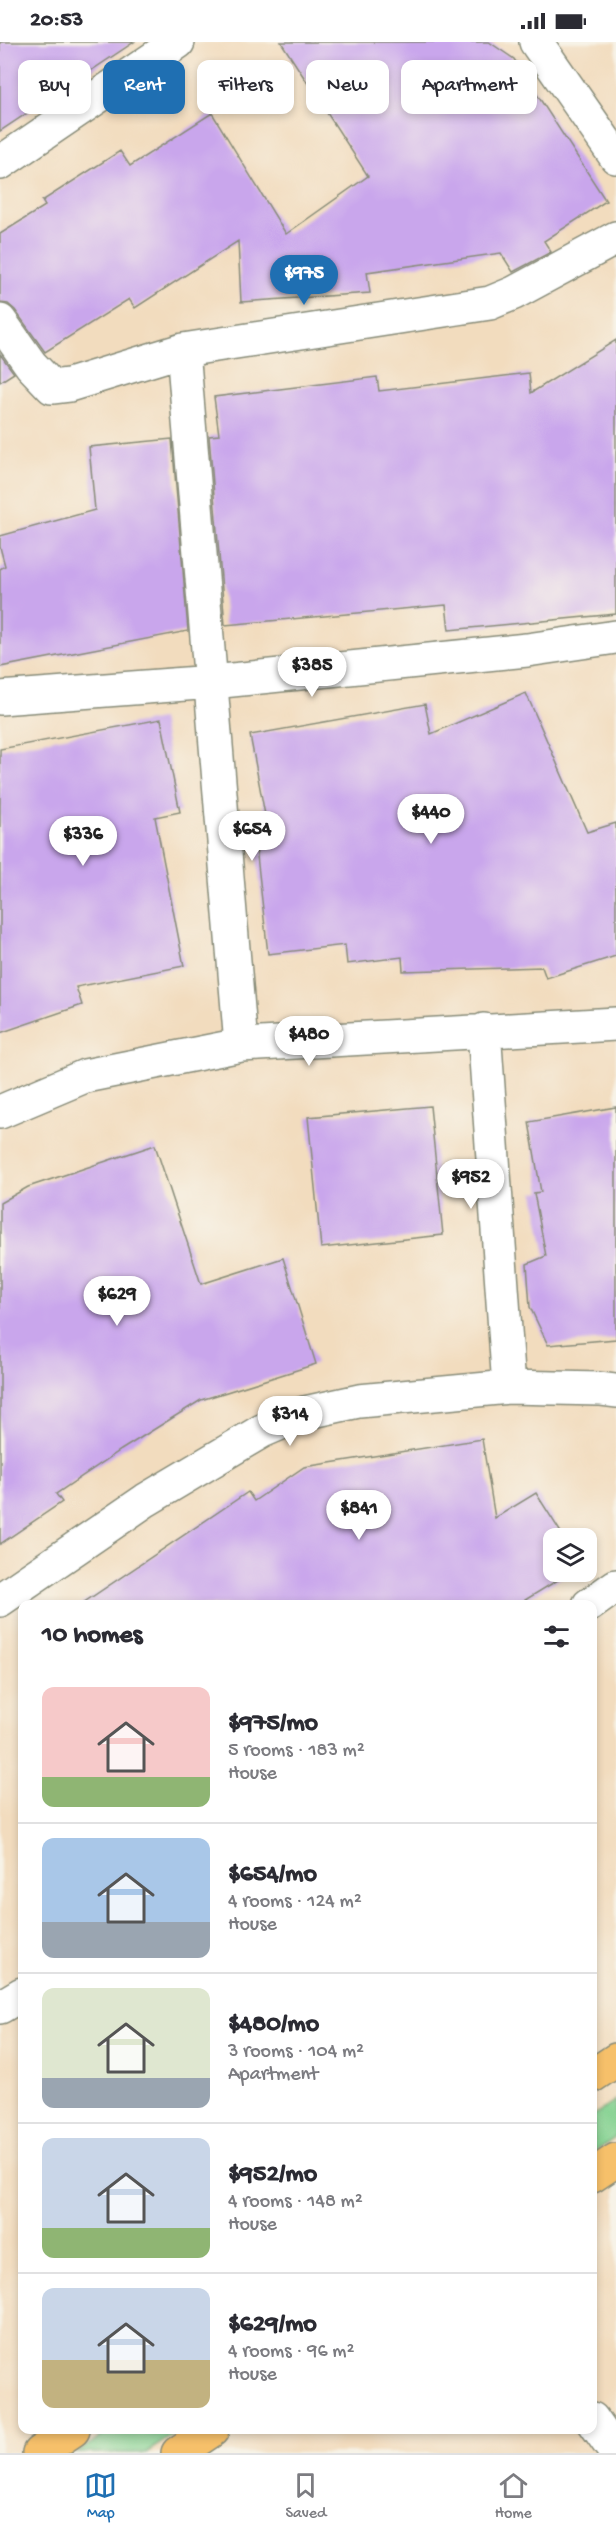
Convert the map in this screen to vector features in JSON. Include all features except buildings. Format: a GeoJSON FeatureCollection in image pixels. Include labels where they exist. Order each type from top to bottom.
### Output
{"type":"FeatureCollection","features":[{"type":"Feature","properties":{"kind":"main road"},"geometry":{"type":"LineString","coordinates":[[597,2073],[616,2060]]}},
{"type":"Feature","properties":{"kind":"main road"},"geometry":{"type":"LineString","coordinates":[[597,2173],[616,2160]]}},
{"type":"Feature","properties":{"kind":"main road"},"geometry":{"type":"LineString","coordinates":[[39,2453],[67,2434]]}},
{"type":"Feature","properties":{"kind":"street"},"geometry":{"type":"LineString","coordinates":[[0,163],[178,42]]}},
{"type":"Feature","properties":{"kind":"street"},"geometry":{"type":"LineString","coordinates":[[536,42],[616,157]]}},
{"type":"Feature","properties":{"kind":"street"},"geometry":{"type":"LineString","coordinates":[[0,321],[31,365],[52,387],[69,385],[183,350],[490,303],[514,293],[616,238]]}},
{"type":"Feature","properties":{"kind":"street"},"geometry":{"type":"LineString","coordinates":[[183,350],[241,1045]]}},
{"type":"Feature","properties":{"kind":"street"},"geometry":{"type":"LineString","coordinates":[[0,698],[212,682],[527,650],[616,637]]}},
{"type":"Feature","properties":{"kind":"street"},"geometry":{"type":"LineString","coordinates":[[0,1112],[85,1076],[241,1045],[616,1024]]}},
{"type":"Feature","properties":{"kind":"street"},"geometry":{"type":"LineString","coordinates":[[484,1030],[509,1387]]}},
{"type":"Feature","properties":{"kind":"street"},"geometry":{"type":"LineString","coordinates":[[0,1600],[146,1500],[262,1431],[304,1413],[359,1401],[509,1387],[616,1391]]}},
{"type":"Feature","properties":{"kind":"street"},"geometry":{"type":"LineString","coordinates":[[596,1600],[616,1586]]}},
{"type":"Feature","properties":{"kind":"street"},"geometry":{"type":"LineString","coordinates":[[0,2007],[18,1996]]}},
{"type":"Feature","properties":{"kind":"street"},"geometry":{"type":"LineString","coordinates":[[597,2426],[616,2453]]}},
{"type":"Feature","properties":{"kind":"green space"},"geometry":{"type":"Polygon","coordinates":[[[616,2100],[616,2137],[597,2150],[597,2113],[616,2100]]]}},
{"type":"Feature","properties":{"kind":"green space"},"geometry":{"type":"Polygon","coordinates":[[[104,2434],[174,2434],[146,2453],[77,2453],[104,2434]]]}}]}
